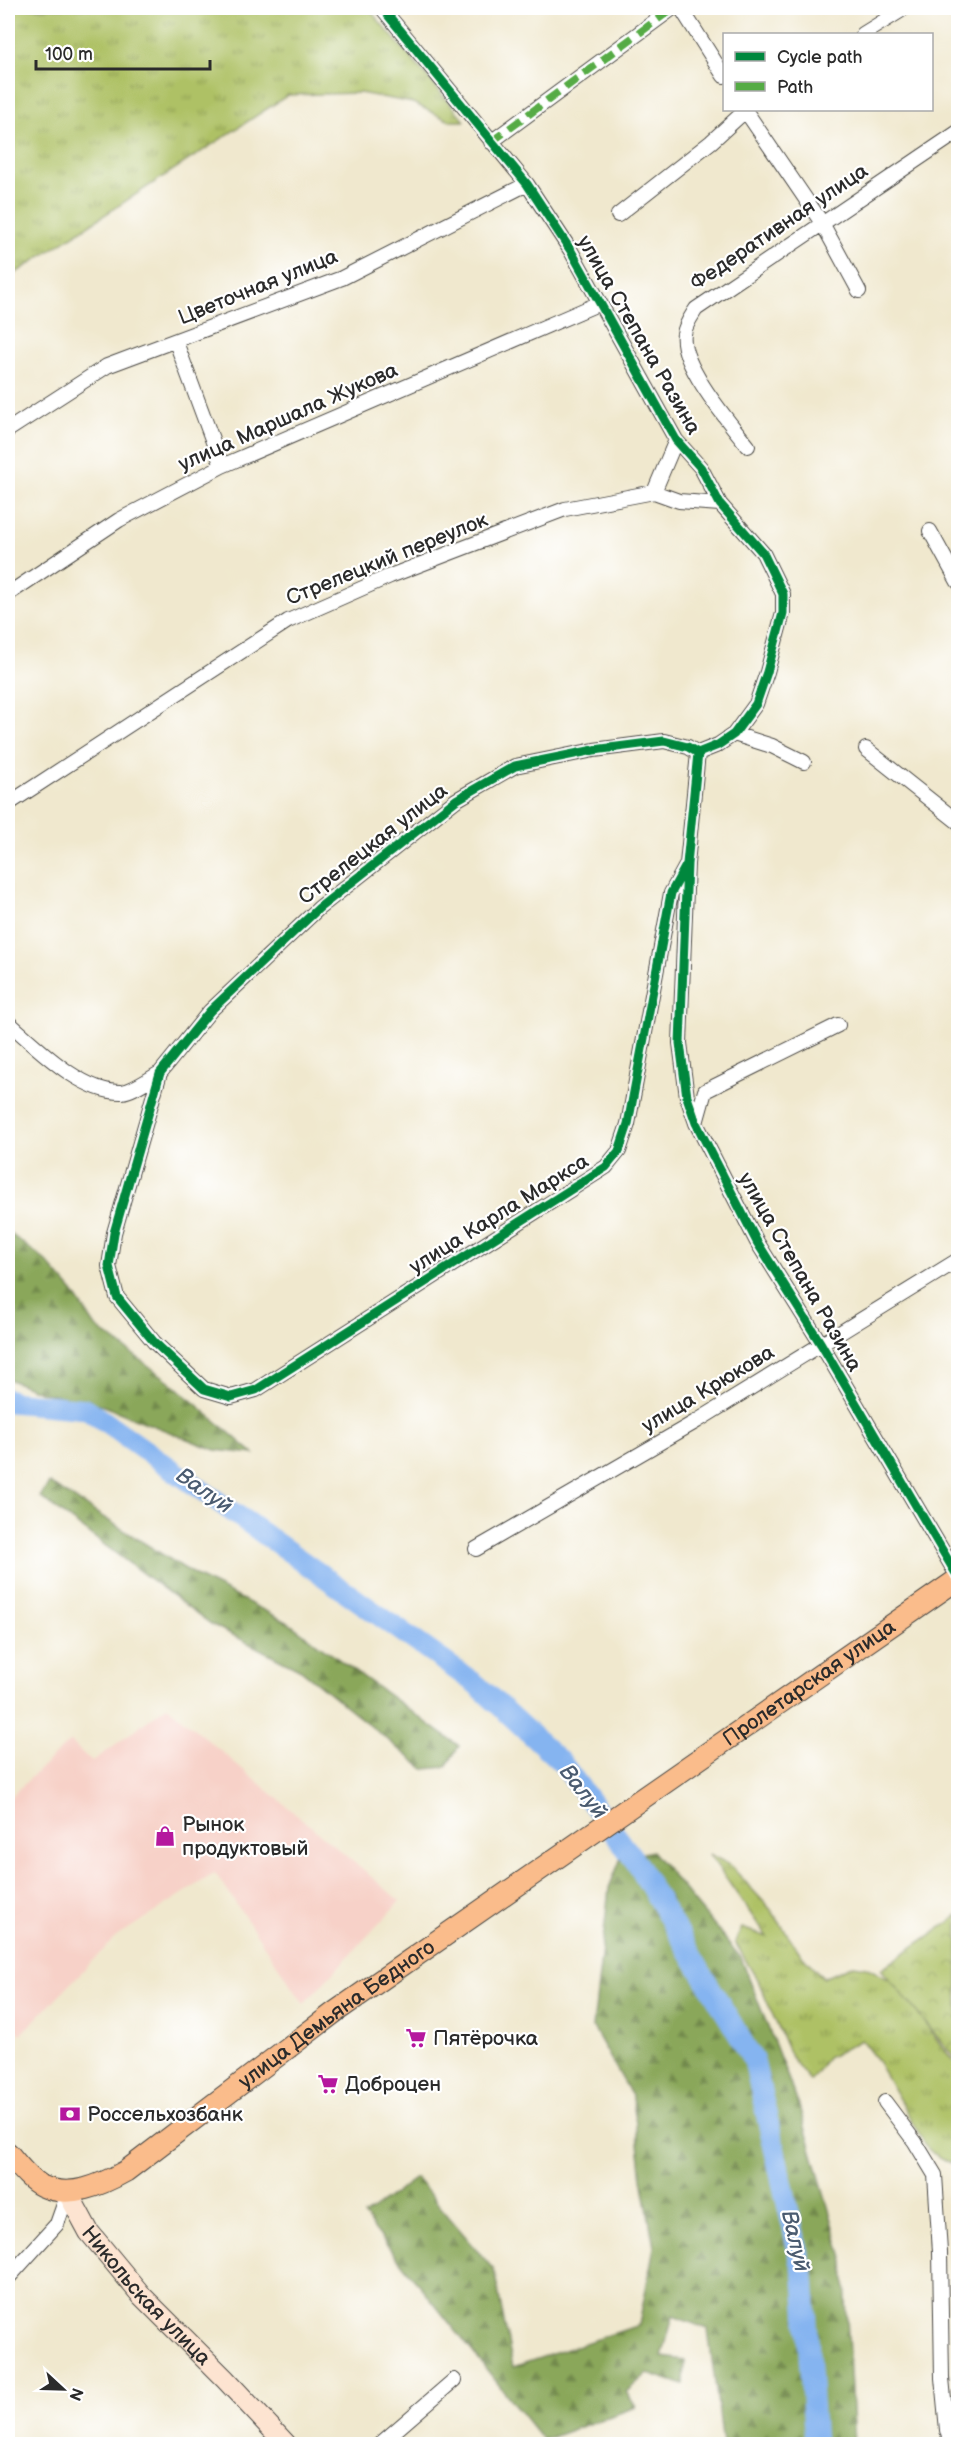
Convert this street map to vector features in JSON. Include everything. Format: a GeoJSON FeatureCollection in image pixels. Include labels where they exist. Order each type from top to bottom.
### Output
{"type":"FeatureCollection","features":[{"type":"Feature","properties":{"kind":"main road","name":"Пролетарская улица"},"geometry":{"type":"LineString","coordinates":[[541,1868],[660,1788],[958,1578]]}},
{"type":"Feature","properties":{"kind":"main road","name":"улица Демьяна Бедного"},"geometry":{"type":"LineString","coordinates":[[68,2193],[106,2183],[126,2171],[335,2012],[541,1868]]}},
{"type":"Feature","properties":{"kind":"main road"},"geometry":{"type":"LineString","coordinates":[[8,2153],[40,2186],[68,2193]]}},
{"type":"Feature","properties":{"kind":"main road","name":"Никольская улица"},"geometry":{"type":"LineString","coordinates":[[68,2193],[89,2232],[142,2296],[225,2379],[286,2445]]}},
{"type":"Feature","properties":{"kind":"street","name":"улица Степана Разина"},"geometry":{"type":"LineString","coordinates":[[382,8],[527,184],[571,251],[676,440],[701,468],[720,504],[763,553],[783,594],[783,613],[756,704],[734,734],[718,745],[698,753],[687,864],[680,1043],[687,1097],[696,1123],[757,1242],[821,1344],[958,1578]]}},
{"type":"Feature","properties":{"kind":"street"},"geometry":{"type":"LineString","coordinates":[[491,142],[673,8]]}},
{"type":"Feature","properties":{"kind":"street"},"geometry":{"type":"LineString","coordinates":[[681,8],[723,74]]}},
{"type":"Feature","properties":{"kind":"street"},"geometry":{"type":"LineString","coordinates":[[865,33],[905,8]]}},
{"type":"Feature","properties":{"kind":"street"},"geometry":{"type":"LineString","coordinates":[[618,215],[711,142],[745,111]]}},
{"type":"Feature","properties":{"kind":"street"},"geometry":{"type":"LineString","coordinates":[[747,111],[822,223],[859,291]]}},
{"type":"Feature","properties":{"kind":"street","name":"Федеративная улица"},"geometry":{"type":"LineString","coordinates":[[748,446],[709,396],[685,349],[684,335],[688,321],[696,309],[958,132]]}},
{"type":"Feature","properties":{"kind":"street","name":"Цветочная улица"},"geometry":{"type":"LineString","coordinates":[[8,430],[107,366],[342,278],[527,184]]}},
{"type":"Feature","properties":{"kind":"street","name":"улица Маршала Жукова"},"geometry":{"type":"LineString","coordinates":[[8,594],[119,520],[222,466],[600,303]]}},
{"type":"Feature","properties":{"kind":"street"},"geometry":{"type":"LineString","coordinates":[[176,342],[222,466]]}},
{"type":"Feature","properties":{"kind":"street"},"geometry":{"type":"LineString","coordinates":[[654,492],[676,440]]}},
{"type":"Feature","properties":{"kind":"street","name":"Стрелецкий переулок"},"geometry":{"type":"LineString","coordinates":[[8,804],[288,621],[390,576],[565,509],[654,492],[679,501],[720,504]]}},
{"type":"Feature","properties":{"kind":"street"},"geometry":{"type":"LineString","coordinates":[[930,531],[958,582]]}},
{"type":"Feature","properties":{"kind":"street"},"geometry":{"type":"LineString","coordinates":[[734,734],[772,746],[804,762]]}},
{"type":"Feature","properties":{"kind":"street","name":"Стрелецкая улица"},"geometry":{"type":"LineString","coordinates":[[160,1073],[210,1011],[319,908],[456,800],[515,766],[594,750],[664,741],[688,747],[698,753]]}},
{"type":"Feature","properties":{"kind":"street"},"geometry":{"type":"LineString","coordinates":[[866,749],[958,822]]}},
{"type":"Feature","properties":{"kind":"street","name":"улица Карла Маркса"},"geometry":{"type":"LineString","coordinates":[[160,1073],[114,1233],[109,1266],[117,1297],[154,1342],[204,1389],[231,1397],[256,1390],[606,1167],[619,1151],[628,1124],[671,893],[687,864]]}},
{"type":"Feature","properties":{"kind":"street"},"geometry":{"type":"LineString","coordinates":[[8,1022],[63,1069],[96,1088],[124,1092],[160,1073]]}},
{"type":"Feature","properties":{"kind":"street"},"geometry":{"type":"LineString","coordinates":[[696,1123],[705,1091],[838,1025]]}},
{"type":"Feature","properties":{"kind":"street","name":"улица Крюкова"},"geometry":{"type":"LineString","coordinates":[[476,1549],[697,1421],[958,1260]]}},
{"type":"Feature","properties":{"kind":"street"},"geometry":{"type":"LineString","coordinates":[[885,2102],[915,2142],[935,2175],[940,2252],[942,2378],[946,2430],[951,2445]]}},
{"type":"Feature","properties":{"kind":"street"},"geometry":{"type":"LineString","coordinates":[[8,2278],[57,2224],[68,2193]]}},
{"type":"Feature","properties":{"kind":"street"},"geometry":{"type":"LineString","coordinates":[[380,2445],[454,2380]]}},
{"type":"Feature","properties":{"kind":"shaded area","name":"Рынок продуктовый"},"geometry":{"type":"Polygon","coordinates":[[[167,1706],[400,1901],[304,2004],[215,1873],[116,1937],[21,2034],[8,2022],[8,1799],[70,1741],[92,1762],[167,1706]]]}},
{"type":"Feature","properties":{"kind":"green space"},"geometry":{"type":"Polygon","coordinates":[[[8,8],[368,8],[465,121],[450,121],[413,103],[360,93],[288,95],[8,278],[8,8]]]}},
{"type":"Feature","properties":{"kind":"green space"},"geometry":{"type":"Polygon","coordinates":[[[8,1232],[46,1261],[73,1292],[96,1327],[168,1380],[254,1454],[215,1450],[101,1405],[40,1392],[8,1379],[8,1232]]]}},
{"type":"Feature","properties":{"kind":"green space"},"geometry":{"type":"Polygon","coordinates":[[[49,1483],[198,1577],[287,1622],[459,1746],[446,1767],[424,1769],[301,1670],[211,1624],[40,1497],[49,1483]]]}},
{"type":"Feature","properties":{"kind":"green space"},"geometry":{"type":"Polygon","coordinates":[[[652,1851],[741,1958],[799,2106],[844,2262],[854,2444],[723,2444],[708,2329],[673,2316],[662,2357],[685,2360],[684,2385],[648,2373],[626,2392],[636,2407],[543,2440],[364,2216],[416,2178],[494,2270],[513,2367],[639,2325],[654,2247],[642,2179],[633,2098],[593,2027],[609,1888],[621,1858],[652,1851]]]}},
{"type":"Feature","properties":{"kind":"green space"},"geometry":{"type":"Polygon","coordinates":[[[709,1854],[730,1865],[772,1911],[800,1953],[823,1978],[854,1965],[866,1967],[892,1981],[914,2004],[931,2032],[958,2067],[958,2167],[929,2151],[876,2059],[861,2040],[827,2058],[810,2081],[791,2057],[759,1983],[735,1942],[742,1928],[767,1937],[709,1854]]]}},
{"type":"Feature","properties":{"kind":"green space"},"geometry":{"type":"Polygon","coordinates":[[[958,1916],[958,2062],[881,1969],[958,1916]]]}},
{"type":"Feature","properties":{"kind":"waterway","name":"Валуй"},"geometry":{"type":"LineString","coordinates":[[8,1399],[10,1402],[87,1409],[476,1684],[562,1763],[636,1862],[754,2061],[804,2277],[815,2444]]}},
{"type":"Feature","properties":{"kind":"marked path"},"geometry":{"type":"LineString","coordinates":[[491,142],[673,8]]}},
{"type":"Feature","properties":{"kind":"cycle path"},"geometry":{"type":"LineString","coordinates":[[382,8],[527,184],[571,251],[676,440],[701,468],[720,504],[763,553],[783,594],[783,613],[756,704],[734,734],[718,745],[698,753],[687,864],[680,1043],[687,1097],[696,1123],[757,1242],[821,1344],[958,1577]]}},
{"type":"Feature","properties":{"kind":"cycle path"},"geometry":{"type":"LineString","coordinates":[[687,864],[671,893],[628,1124],[619,1151],[606,1167],[256,1390],[231,1397],[204,1389],[154,1342],[117,1297],[109,1266],[114,1233],[160,1073],[210,1011],[319,908],[456,800],[515,766],[594,750],[664,741],[688,747],[698,753]]}},
{"type":"Feature","properties":{"kind":"place","name":"Рынок продуктовый"},"geometry":{"type":"Point","coordinates":[165,1836]}},
{"type":"Feature","properties":{"kind":"place","name":"Пятёрочка"},"geometry":{"type":"Point","coordinates":[416,2038]}},
{"type":"Feature","properties":{"kind":"place","name":"Доброцен"},"geometry":{"type":"Point","coordinates":[328,2084]}},
{"type":"Feature","properties":{"kind":"place","name":"Россельхозбанк"},"geometry":{"type":"Point","coordinates":[70,2114]}}]}
